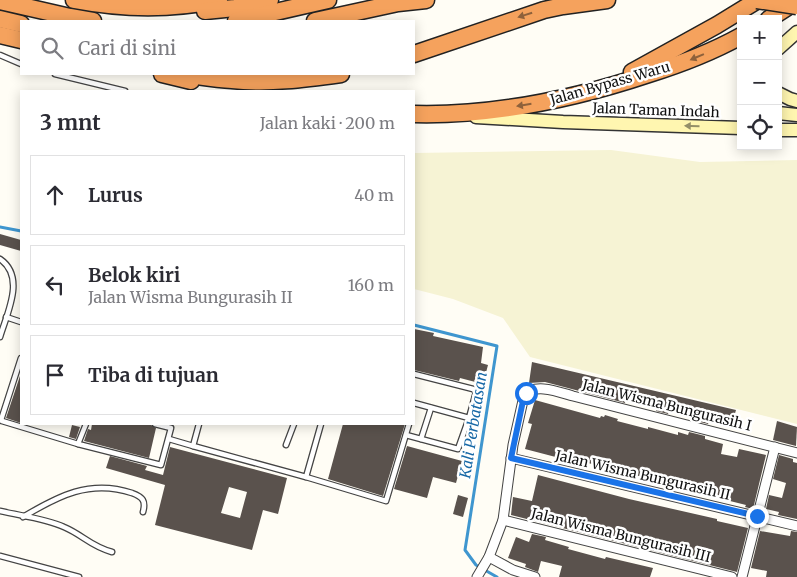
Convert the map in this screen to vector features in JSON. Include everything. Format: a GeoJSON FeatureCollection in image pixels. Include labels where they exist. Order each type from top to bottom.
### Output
{"type":"FeatureCollection","features":[{"type":"Feature","properties":{"kind":"highway"},"geometry":{"type":"LineString","coordinates":[[74,0],[95,4],[168,11],[235,8],[270,0]]}},
{"type":"Feature","properties":{"kind":"highway"},"geometry":{"type":"LineString","coordinates":[[131,7],[181,6],[218,0]]}},
{"type":"Feature","properties":{"kind":"highway"},"geometry":{"type":"LineString","coordinates":[[240,20],[328,0]]}},
{"type":"Feature","properties":{"kind":"highway"},"geometry":{"type":"LineString","coordinates":[[320,20],[398,3],[426,0]]}},
{"type":"Feature","properties":{"kind":"highway"},"geometry":{"type":"LineString","coordinates":[[415,54],[544,10],[607,0]]}},
{"type":"Feature","properties":{"kind":"highway"},"geometry":{"type":"LineString","coordinates":[[595,91],[697,37],[757,0],[797,3]]}},
{"type":"Feature","properties":{"kind":"highway"},"geometry":{"type":"LineString","coordinates":[[0,1],[85,20]]}},
{"type":"Feature","properties":{"kind":"highway"},"geometry":{"type":"LineString","coordinates":[[776,15],[797,3]]}},
{"type":"Feature","properties":{"kind":"highway"},"geometry":{"type":"LineString","coordinates":[[0,19],[20,24]]}},
{"type":"Feature","properties":{"kind":"highway"},"geometry":{"type":"LineString","coordinates":[[0,35],[20,40]]}},
{"type":"Feature","properties":{"kind":"highway","name":"Jalan Bypass Waru"},"geometry":{"type":"LineString","coordinates":[[415,114],[451,114],[510,108],[595,91],[692,59],[737,38]]}},
{"type":"Feature","properties":{"kind":"highway"},"geometry":{"type":"LineString","coordinates":[[166,75],[231,90]]}},
{"type":"Feature","properties":{"kind":"highway"},"geometry":{"type":"LineString","coordinates":[[190,75],[254,81],[332,75]]}},
{"type":"Feature","properties":{"kind":"street"},"geometry":{"type":"LineString","coordinates":[[782,19],[797,3]]}},
{"type":"Feature","properties":{"kind":"street"},"geometry":{"type":"LineString","coordinates":[[782,45],[797,32]]}},
{"type":"Feature","properties":{"kind":"street"},"geometry":{"type":"LineString","coordinates":[[782,95],[797,101]]}},
{"type":"Feature","properties":{"kind":"street"},"geometry":{"type":"LineString","coordinates":[[782,113],[797,114]]}},
{"type":"Feature","properties":{"kind":"street","name":"Jalan Taman Indah"},"geometry":{"type":"LineString","coordinates":[[451,114],[535,121],[737,128]]}},
{"type":"Feature","properties":{"kind":"street"},"geometry":{"type":"LineString","coordinates":[[782,130],[797,130]]}},
{"type":"Feature","properties":{"kind":"street","name":"Jalan Wisma Bungurasih I"},"geometry":{"type":"LineString","coordinates":[[511,458],[524,396],[535,389],[548,390],[797,453]]}},
{"type":"Feature","properties":{"kind":"street"},"geometry":{"type":"LineString","coordinates":[[742,577],[775,447]]}},
{"type":"Feature","properties":{"kind":"street"},"geometry":{"type":"LineString","coordinates":[[477,577],[487,560],[503,520],[511,458]]}},
{"type":"Feature","properties":{"kind":"street","name":"Jalan Wisma Bungurasih II"},"geometry":{"type":"LineString","coordinates":[[511,458],[797,526]]}},
{"type":"Feature","properties":{"kind":"street","name":"Jalan Wisma Bungurasih III"},"geometry":{"type":"LineString","coordinates":[[503,520],[732,577]]}},
{"type":"Feature","properties":{"kind":"street"},"geometry":{"type":"LineString","coordinates":[[487,560],[535,577]]}},
{"type":"Feature","properties":{"kind":"lane"},"geometry":{"type":"LineString","coordinates":[[0,55],[20,64]]}},
{"type":"Feature","properties":{"kind":"lane"},"geometry":{"type":"LineString","coordinates":[[58,75],[121,90]]}},
{"type":"Feature","properties":{"kind":"lane"},"geometry":{"type":"LineString","coordinates":[[0,259],[7,264],[14,280],[14,290],[0,337]]}},
{"type":"Feature","properties":{"kind":"lane"},"geometry":{"type":"LineString","coordinates":[[6,317],[20,322]]}},
{"type":"Feature","properties":{"kind":"lane"},"geometry":{"type":"LineString","coordinates":[[20,361],[1,420],[78,444],[159,465],[162,463],[171,428],[160,425]]}},
{"type":"Feature","properties":{"kind":"lane"},"geometry":{"type":"LineString","coordinates":[[406,435],[458,449],[476,392],[473,389],[415,374]]}},
{"type":"Feature","properties":{"kind":"lane"},"geometry":{"type":"LineString","coordinates":[[415,405],[469,418]]}},
{"type":"Feature","properties":{"kind":"lane"},"geometry":{"type":"LineString","coordinates":[[421,439],[431,408]]}},
{"type":"Feature","properties":{"kind":"lane"},"geometry":{"type":"LineString","coordinates":[[35,431],[37,425]]}},
{"type":"Feature","properties":{"kind":"lane"},"geometry":{"type":"LineString","coordinates":[[78,444],[86,425]]}},
{"type":"Feature","properties":{"kind":"lane"},"geometry":{"type":"LineString","coordinates":[[193,446],[199,425]]}},
{"type":"Feature","properties":{"kind":"lane"},"geometry":{"type":"LineString","coordinates":[[286,445],[294,425]]}},
{"type":"Feature","properties":{"kind":"lane"},"geometry":{"type":"LineString","coordinates":[[306,477],[321,425]]}},
{"type":"Feature","properties":{"kind":"lane"},"geometry":{"type":"LineString","coordinates":[[169,438],[386,501],[409,425]]}},
{"type":"Feature","properties":{"kind":"lane"},"geometry":{"type":"LineString","coordinates":[[22,516],[67,493],[92,488],[112,489],[139,496],[145,503],[143,512]]}},
{"type":"Feature","properties":{"kind":"lane"},"geometry":{"type":"LineString","coordinates":[[0,511],[61,525],[98,548],[112,552]]}},
{"type":"Feature","properties":{"kind":"lane"},"geometry":{"type":"LineString","coordinates":[[0,556],[79,577]]}},
{"type":"Feature","properties":{"kind":"shaded area"},"geometry":{"type":"Polygon","coordinates":[[[611,150],[700,162],[797,160],[797,424],[530,357],[503,318],[453,299],[415,289],[415,153],[611,150]]]}},
{"type":"Feature","properties":{"kind":"building"},"geometry":{"type":"Polygon","coordinates":[[[0,234],[20,240],[20,251],[0,245],[0,234]]]}},
{"type":"Feature","properties":{"kind":"building"},"geometry":{"type":"Polygon","coordinates":[[[415,329],[434,333],[433,336],[483,347],[481,363],[488,365],[483,384],[460,378],[459,381],[415,370],[415,329]]]}},
{"type":"Feature","properties":{"kind":"building"},"geometry":{"type":"Polygon","coordinates":[[[532,362],[736,410],[731,427],[709,421],[708,424],[692,420],[693,415],[670,409],[668,414],[656,411],[657,406],[626,399],[625,403],[545,382],[529,383],[532,362]]]}},
{"type":"Feature","properties":{"kind":"building"},"geometry":{"type":"Polygon","coordinates":[[[20,376],[20,423],[6,418],[20,376]]]}},
{"type":"Feature","properties":{"kind":"building"},"geometry":{"type":"Polygon","coordinates":[[[535,400],[600,418],[605,415],[618,419],[617,421],[648,429],[648,427],[678,435],[678,432],[688,435],[689,432],[705,436],[705,439],[723,444],[721,454],[737,457],[739,449],[766,455],[753,509],[745,507],[746,505],[710,496],[711,492],[694,488],[693,491],[666,484],[665,487],[650,483],[651,479],[635,475],[634,478],[592,464],[572,459],[571,461],[525,449],[532,424],[528,423],[535,400]]]}},
{"type":"Feature","properties":{"kind":"building"},"geometry":{"type":"Polygon","coordinates":[[[777,421],[797,427],[796,446],[773,440],[777,421]]]}},
{"type":"Feature","properties":{"kind":"building"},"geometry":{"type":"Polygon","coordinates":[[[72,425],[80,427],[76,439],[69,437],[72,425]]]}},
{"type":"Feature","properties":{"kind":"building"},"geometry":{"type":"Polygon","coordinates":[[[92,425],[151,425],[156,428],[149,458],[84,441],[88,429],[91,430],[92,425]]]}},
{"type":"Feature","properties":{"kind":"building"},"geometry":{"type":"Polygon","coordinates":[[[343,425],[405,425],[383,496],[328,479],[343,425]]]}},
{"type":"Feature","properties":{"kind":"building"},"geometry":{"type":"Polygon","coordinates":[[[407,446],[462,461],[456,483],[433,477],[427,498],[394,489],[407,446]]]}},
{"type":"Feature","properties":{"kind":"building"},"geometry":{"type":"Polygon","coordinates":[[[170,447],[287,478],[278,514],[263,510],[252,550],[155,525],[165,485],[106,468],[110,456],[147,466],[145,470],[163,475],[170,447]],[[229,487],[221,513],[240,518],[247,492],[229,487]]]}},
{"type":"Feature","properties":{"kind":"building"},"geometry":{"type":"Polygon","coordinates":[[[779,455],[793,459],[793,462],[797,463],[797,519],[778,515],[779,512],[766,509],[769,495],[782,498],[786,483],[773,479],[779,455]]]}},
{"type":"Feature","properties":{"kind":"building"},"geometry":{"type":"Polygon","coordinates":[[[538,475],[748,528],[737,572],[511,515],[513,497],[532,501],[538,475]]]}},
{"type":"Feature","properties":{"kind":"building"},"geometry":{"type":"Polygon","coordinates":[[[458,495],[468,498],[463,517],[453,514],[458,495]]]}},
{"type":"Feature","properties":{"kind":"building"},"geometry":{"type":"Polygon","coordinates":[[[760,531],[790,536],[791,531],[797,532],[797,577],[766,577],[767,571],[751,568],[760,531]]]}},
{"type":"Feature","properties":{"kind":"building"},"geometry":{"type":"Polygon","coordinates":[[[532,534],[546,537],[545,540],[569,547],[568,549],[605,559],[606,557],[653,568],[650,577],[559,577],[562,566],[541,561],[538,572],[525,567],[526,564],[508,558],[516,537],[529,542],[532,534]]]}},
{"type":"Feature","properties":{"kind":"waterway","name":"Kali Perbatasan"},"geometry":{"type":"LineString","coordinates":[[0,227],[20,231]]}},
{"type":"Feature","properties":{"kind":"waterway","name":"Kali Perbatasan"},"geometry":{"type":"LineString","coordinates":[[415,325],[497,346],[465,550],[476,565],[497,577]]}},
{"type":"Feature","properties":{"kind":"route"},"geometry":{"type":"LineString","coordinates":[[526,393],[511,458],[757,516]]}}]}
